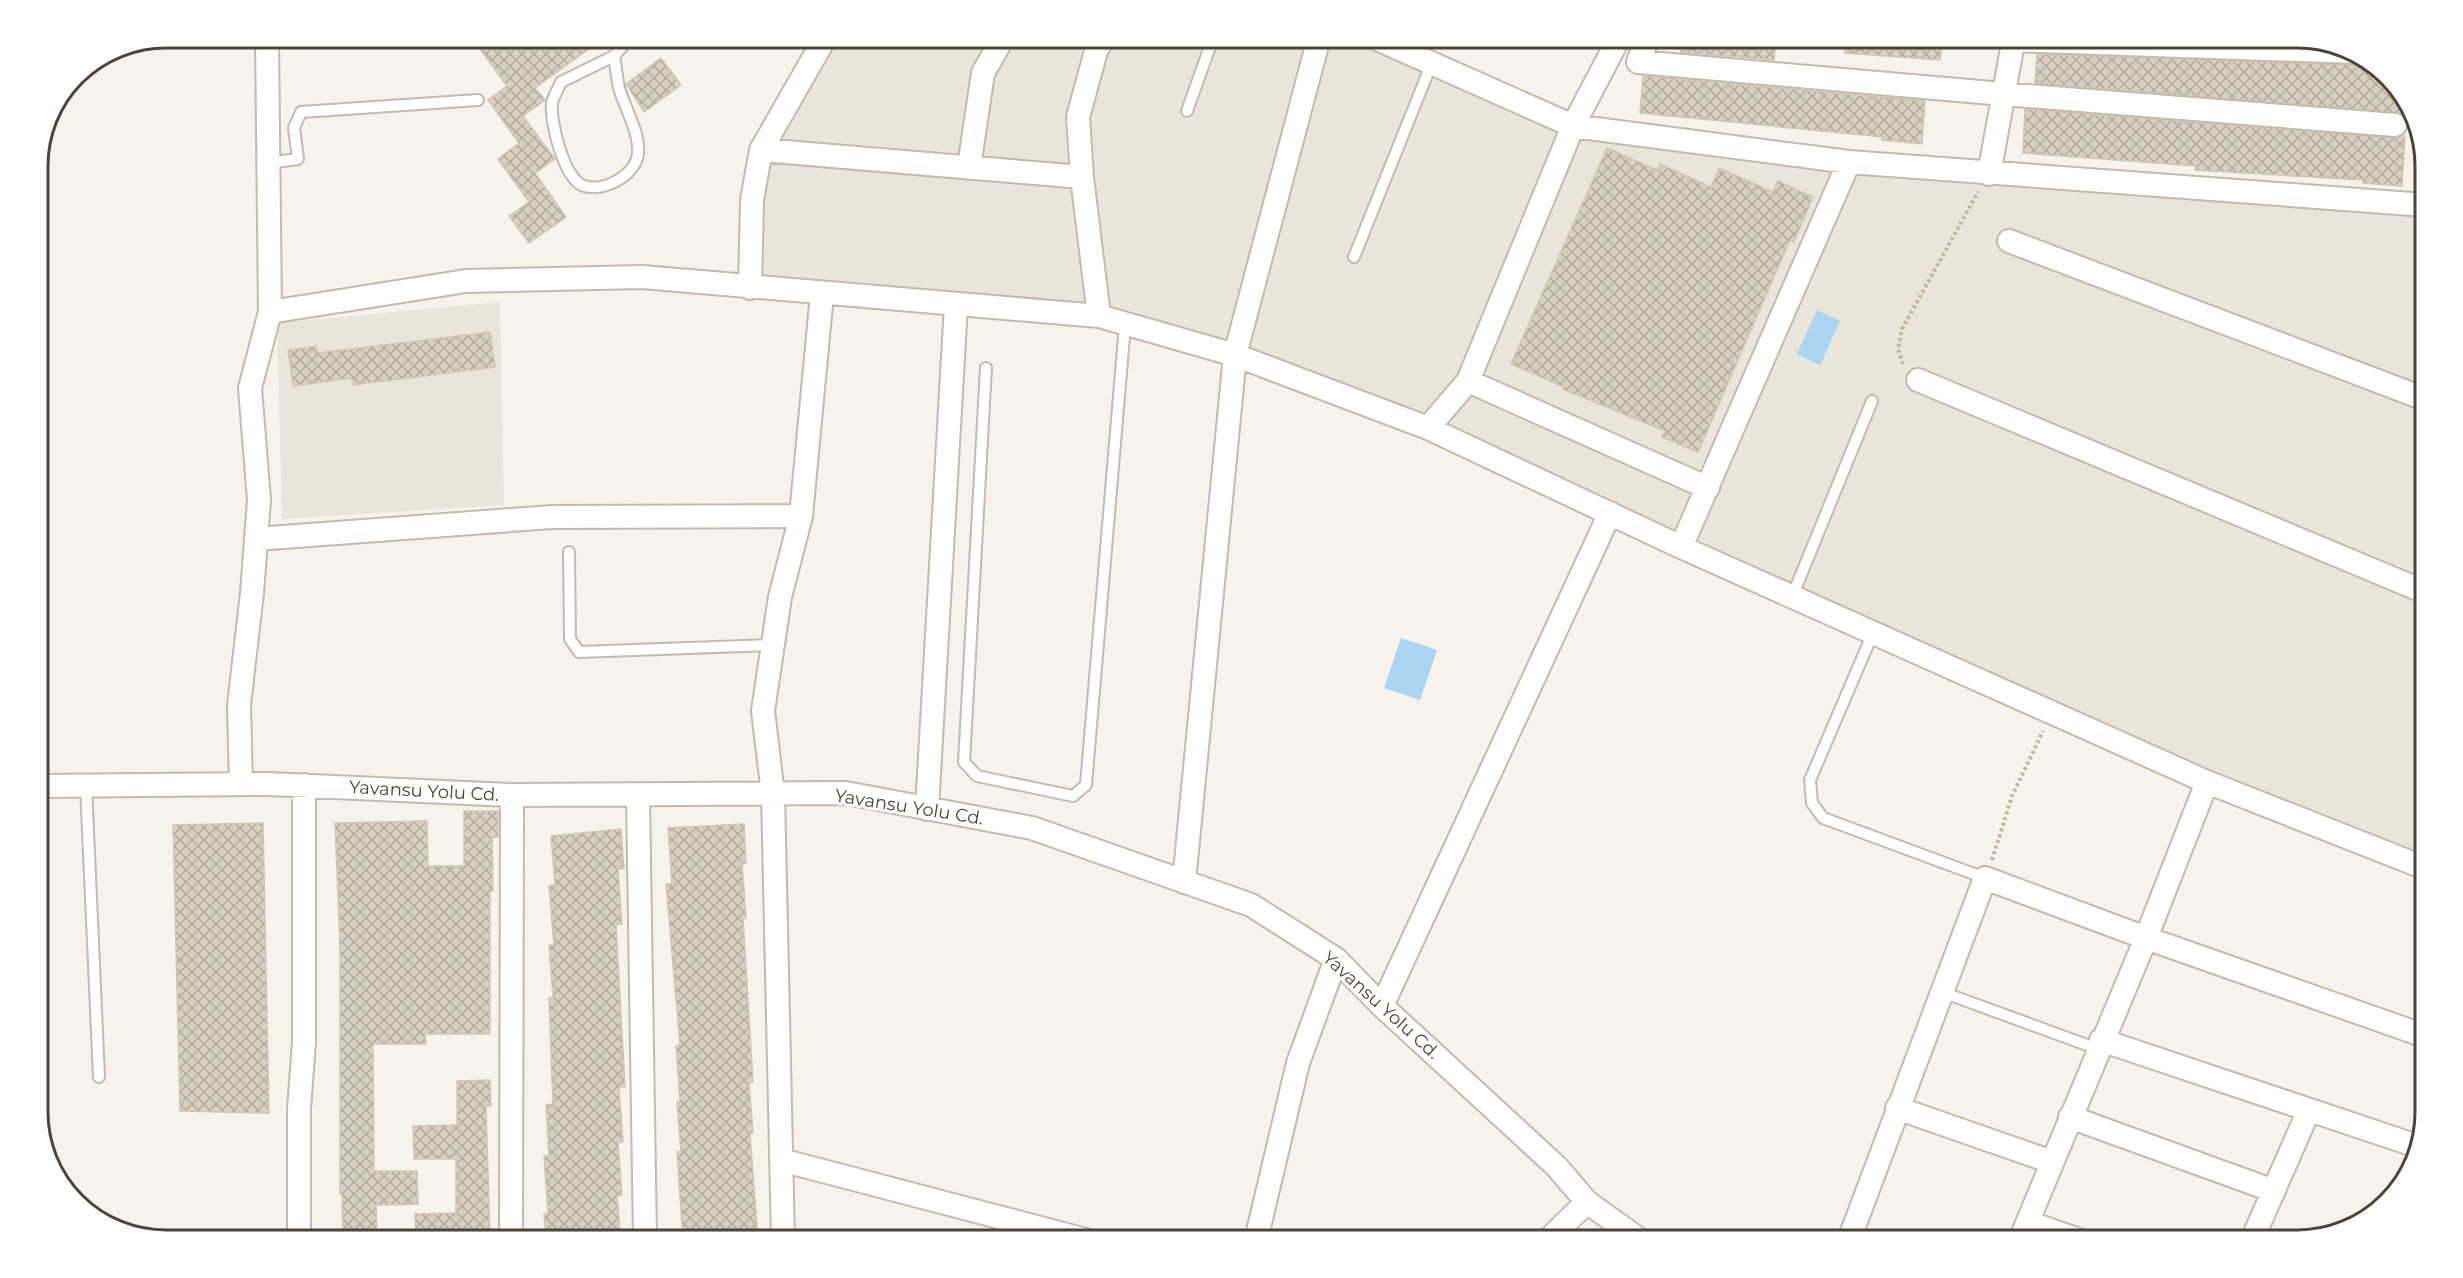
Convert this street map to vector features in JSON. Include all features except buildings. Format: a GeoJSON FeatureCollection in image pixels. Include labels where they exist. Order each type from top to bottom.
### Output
{"type":"FeatureCollection","features":[{"type":"Feature","properties":{"kind":"street"},"geometry":{"type":"LineString","coordinates":[[241,784],[239,705],[259,500],[250,388],[270,312],[266,163],[267,48]]}},
{"type":"Feature","properties":{"kind":"street"},"geometry":{"type":"LineString","coordinates":[[750,288],[752,200],[761,150],[819,48]]}},
{"type":"Feature","properties":{"kind":"street"},"geometry":{"type":"LineString","coordinates":[[969,167],[983,73],[997,48]]}},
{"type":"Feature","properties":{"kind":"street"},"geometry":{"type":"LineString","coordinates":[[1098,48],[1078,117],[1082,177],[1099,316]]}},
{"type":"Feature","properties":{"kind":"street"},"geometry":{"type":"LineString","coordinates":[[1184,882],[1234,355],[1316,48]]}},
{"type":"Feature","properties":{"kind":"street"},"geometry":{"type":"LineString","coordinates":[[1396,48],[1573,126],[1849,162],[2415,204]]}},
{"type":"Feature","properties":{"kind":"street"},"geometry":{"type":"LineString","coordinates":[[1428,428],[1468,381],[1573,126],[1610,48]]}},
{"type":"Feature","properties":{"kind":"street"},"geometry":{"type":"LineString","coordinates":[[1644,48],[1638,62],[2395,125]]}},
{"type":"Feature","properties":{"kind":"street"},"geometry":{"type":"LineString","coordinates":[[1989,174],[2012,48]]}},
{"type":"Feature","properties":{"kind":"street"},"geometry":{"type":"LineString","coordinates":[[2250,48],[2323,51]]}},
{"type":"Feature","properties":{"kind":"street"},"geometry":{"type":"LineString","coordinates":[[761,150],[1082,177]]}},
{"type":"Feature","properties":{"kind":"street"},"geometry":{"type":"LineString","coordinates":[[1681,547],[1849,162]]}},
{"type":"Feature","properties":{"kind":"street"},"geometry":{"type":"LineString","coordinates":[[2009,241],[2415,395]]}},
{"type":"Feature","properties":{"kind":"street"},"geometry":{"type":"LineString","coordinates":[[270,312],[466,281],[642,278],[1099,316],[1234,355],[1428,428],[1681,547],[2207,782],[2415,864]]}},
{"type":"Feature","properties":{"kind":"street"},"geometry":{"type":"LineString","coordinates":[[783,1230],[773,794],[763,711],[780,597],[801,516],[822,294]]}},
{"type":"Feature","properties":{"kind":"street"},"geometry":{"type":"LineString","coordinates":[[927,808],[956,305]]}},
{"type":"Feature","properties":{"kind":"street"},"geometry":{"type":"LineString","coordinates":[[1918,380],[2415,588]]}},
{"type":"Feature","properties":{"kind":"street"},"geometry":{"type":"LineString","coordinates":[[1468,381],[1708,488]]}},
{"type":"Feature","properties":{"kind":"street"},"geometry":{"type":"LineString","coordinates":[[1382,1006],[1610,513]]}},
{"type":"Feature","properties":{"kind":"street"},"geometry":{"type":"LineString","coordinates":[[256,539],[552,517],[801,516]]}},
{"type":"Feature","properties":{"kind":"street"},"geometry":{"type":"LineString","coordinates":[[2024,1230],[2146,938],[2207,782]]}},
{"type":"Feature","properties":{"kind":"street"},"geometry":{"type":"LineString","coordinates":[[299,1230],[299,1109],[304,1042],[304,785]]}},
{"type":"Feature","properties":{"kind":"street","name":"Yavansu Yolu Cd."},"geometry":{"type":"LineString","coordinates":[[48,786],[304,785],[512,795],[846,793],[1032,828],[1251,905],[1336,959],[1382,1006],[1556,1166],[1587,1202],[1626,1230]]}},
{"type":"Feature","properties":{"kind":"street"},"geometry":{"type":"LineString","coordinates":[[511,1230],[512,795]]}},
{"type":"Feature","properties":{"kind":"street"},"geometry":{"type":"LineString","coordinates":[[638,795],[645,1230]]}},
{"type":"Feature","properties":{"kind":"street"},"geometry":{"type":"LineString","coordinates":[[1854,1230],[1897,1108],[1985,878],[2146,938],[2415,1032]]}},
{"type":"Feature","properties":{"kind":"street"},"geometry":{"type":"LineString","coordinates":[[1258,1230],[1298,1063],[1336,959]]}},
{"type":"Feature","properties":{"kind":"street"},"geometry":{"type":"LineString","coordinates":[[2100,1044],[2411,1144]]}},
{"type":"Feature","properties":{"kind":"street"},"geometry":{"type":"LineString","coordinates":[[1897,1108],[2052,1162]]}},
{"type":"Feature","properties":{"kind":"street"},"geometry":{"type":"LineString","coordinates":[[2256,1230],[2309,1110]]}},
{"type":"Feature","properties":{"kind":"street"},"geometry":{"type":"LineString","coordinates":[[2070,1117],[2274,1191]]}},
{"type":"Feature","properties":{"kind":"street"},"geometry":{"type":"LineString","coordinates":[[781,1160],[1048,1230]]}},
{"type":"Feature","properties":{"kind":"street"},"geometry":{"type":"LineString","coordinates":[[1558,1230],[1587,1202]]}},
{"type":"Feature","properties":{"kind":"lane"},"geometry":{"type":"LineString","coordinates":[[614,56],[619,88],[633,128],[638,155],[631,171],[619,180],[601,186],[583,186],[570,176],[558,144],[552,103],[561,82],[614,56],[621,48]]}},
{"type":"Feature","properties":{"kind":"lane"},"geometry":{"type":"LineString","coordinates":[[1187,111],[1209,48]]}},
{"type":"Feature","properties":{"kind":"lane"},"geometry":{"type":"LineString","coordinates":[[1354,257],[1431,65]]}},
{"type":"Feature","properties":{"kind":"lane"},"geometry":{"type":"LineString","coordinates":[[266,163],[297,159],[294,128],[301,112],[478,100]]}},
{"type":"Feature","properties":{"kind":"lane"},"geometry":{"type":"LineString","coordinates":[[986,368],[964,762],[977,776],[1074,796],[1086,785],[1125,325]]}},
{"type":"Feature","properties":{"kind":"lane"},"geometry":{"type":"LineString","coordinates":[[1792,597],[1872,401]]}},
{"type":"Feature","properties":{"kind":"lane"},"geometry":{"type":"LineString","coordinates":[[569,552],[570,639],[579,652],[584,654],[773,645]]}},
{"type":"Feature","properties":{"kind":"lane"},"geometry":{"type":"LineString","coordinates":[[1873,633],[1810,780],[1812,803],[1823,818],[1985,878]]}},
{"type":"Feature","properties":{"kind":"lane"},"geometry":{"type":"LineString","coordinates":[[86,786],[99,1077]]}},
{"type":"Feature","properties":{"kind":"lane"},"geometry":{"type":"LineString","coordinates":[[1942,992],[2100,1044]]}},
{"type":"Feature","properties":{"kind":"path"},"geometry":{"type":"LineString","coordinates":[[1918,380],[1901,359],[1898,349],[1902,329],[1989,174]]}},
{"type":"Feature","properties":{"kind":"path"},"geometry":{"type":"LineString","coordinates":[[1985,878],[2012,796],[2051,713]]}},
{"type":"Feature","properties":{"kind":"shaded area"},"geometry":{"type":"Polygon","coordinates":[[[819,48],[1398,48],[1573,126],[2415,204],[2415,864],[1428,428],[1099,316],[748,289],[760,152],[819,48]]]}},
{"type":"Feature","properties":{"kind":"shaded area"},"geometry":{"type":"Polygon","coordinates":[[[500,302],[504,505],[282,519],[277,323],[500,302]]]}},
{"type":"Feature","properties":{"kind":"water"},"geometry":{"type":"Polygon","coordinates":[[[1817,310],[1840,321],[1820,365],[1797,354],[1817,310]]]}},
{"type":"Feature","properties":{"kind":"water"},"geometry":{"type":"Polygon","coordinates":[[[1401,638],[1437,650],[1420,700],[1384,688],[1401,638]]]}}]}
